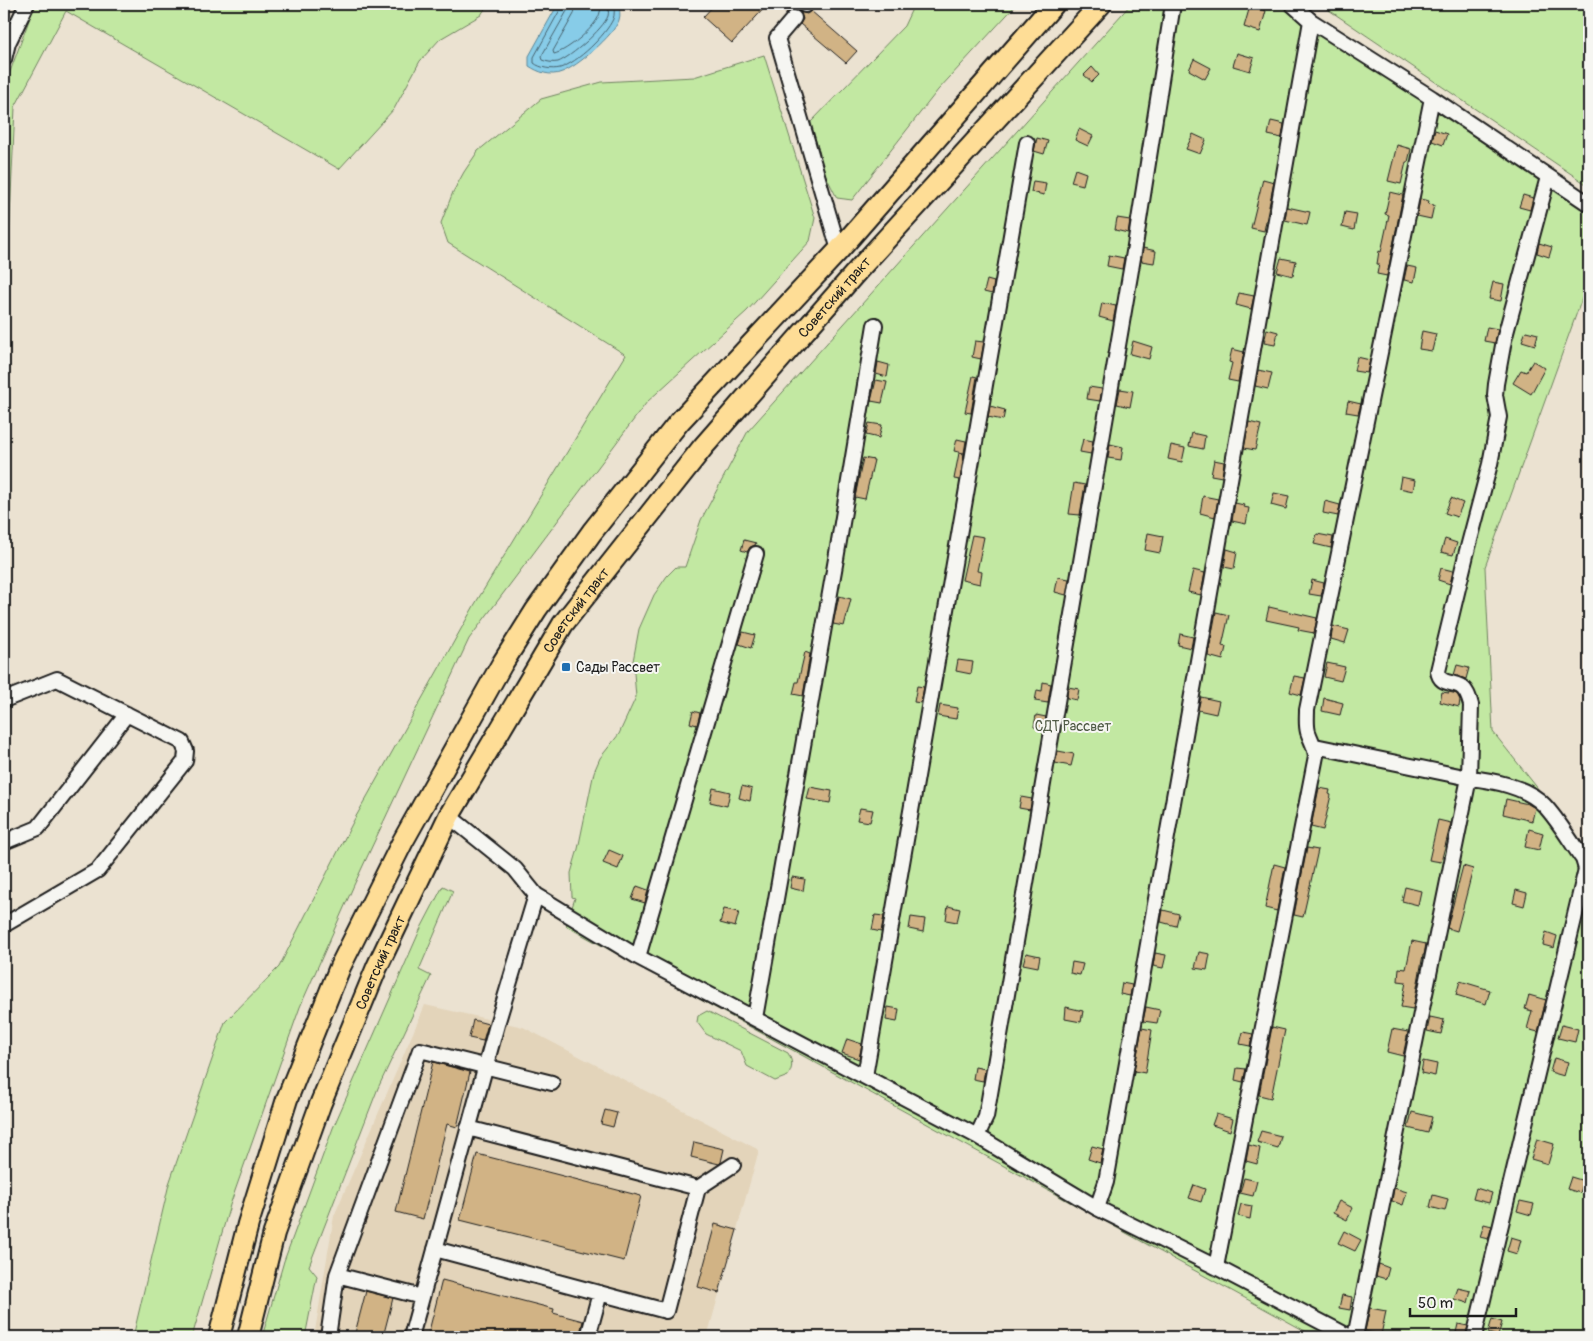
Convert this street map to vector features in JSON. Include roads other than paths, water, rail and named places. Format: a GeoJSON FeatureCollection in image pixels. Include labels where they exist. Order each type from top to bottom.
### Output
{"type":"FeatureCollection","features":[{"type":"Feature","properties":{"kind":"highway","name":"Советский тракт"},"geometry":{"type":"LineString","coordinates":[[219,1337],[248,1224],[287,1099],[340,967],[403,841],[502,664],[536,610],[592,532],[679,422],[839,250],[1054,4]]}},
{"type":"Feature","properties":{"kind":"highway","name":"Советский тракт"},"geometry":{"type":"LineString","coordinates":[[248,1337],[274,1233],[320,1105],[377,967],[449,816],[563,624],[697,455],[858,270],[1101,4]]}},
{"type":"Feature","properties":{"kind":"street"},"geometry":{"type":"LineString","coordinates":[[4,59],[8,42],[27,4]]}},
{"type":"Feature","properties":{"kind":"street"},"geometry":{"type":"LineString","coordinates":[[977,1136],[986,1117],[1130,272],[1173,4]]}},
{"type":"Feature","properties":{"kind":"street"},"geometry":{"type":"LineString","coordinates":[[1292,4],[1310,20],[1432,98],[1589,204]]}},
{"type":"Feature","properties":{"kind":"street"},"geometry":{"type":"LineString","coordinates":[[794,18],[777,38],[839,250]]}},
{"type":"Feature","properties":{"kind":"street"},"geometry":{"type":"LineString","coordinates":[[1097,1208],[1106,1182],[1310,20]]}},
{"type":"Feature","properties":{"kind":"street"},"geometry":{"type":"LineString","coordinates":[[1216,1267],[1316,756],[1316,746],[1309,735],[1307,726],[1307,710],[1432,98]]}},
{"type":"Feature","properties":{"kind":"street"},"geometry":{"type":"LineString","coordinates":[[865,1076],[1027,143]]}},
{"type":"Feature","properties":{"kind":"street"},"geometry":{"type":"LineString","coordinates":[[1355,1337],[1469,778],[1471,704],[1469,697],[1460,686],[1440,679],[1438,671],[1490,464],[1499,417],[1495,395],[1504,340],[1548,177]]}},
{"type":"Feature","properties":{"kind":"street"},"geometry":{"type":"LineString","coordinates":[[755,1018],[835,568],[875,325]]}},
{"type":"Feature","properties":{"kind":"street"},"geometry":{"type":"LineString","coordinates":[[638,957],[756,554]]}},
{"type":"Feature","properties":{"kind":"street"},"geometry":{"type":"LineString","coordinates":[[4,700],[57,679],[182,742],[186,751],[185,761],[98,870],[4,925]]}},
{"type":"Feature","properties":{"kind":"street"},"geometry":{"type":"LineString","coordinates":[[4,842],[38,828],[127,714]]}},
{"type":"Feature","properties":{"kind":"street"},"geometry":{"type":"LineString","coordinates":[[1316,746],[1469,778],[1488,779],[1512,786],[1543,804],[1583,859],[1586,868],[1474,1337]]}},
{"type":"Feature","properties":{"kind":"street"},"geometry":{"type":"LineString","coordinates":[[449,816],[515,869],[536,895],[638,957],[977,1136],[1097,1208],[1350,1337]]}},
{"type":"Feature","properties":{"kind":"street"},"geometry":{"type":"LineString","coordinates":[[411,1337],[485,1067],[536,895]]}},
{"type":"Feature","properties":{"kind":"street"},"geometry":{"type":"LineString","coordinates":[[328,1337],[337,1275],[420,1050],[552,1083]]}},
{"type":"Feature","properties":{"kind":"street"},"geometry":{"type":"LineString","coordinates":[[468,1128],[698,1188]]}},
{"type":"Feature","properties":{"kind":"street"},"geometry":{"type":"LineString","coordinates":[[435,1249],[666,1311],[698,1188],[733,1165]]}},
{"type":"Feature","properties":{"kind":"street"},"geometry":{"type":"LineString","coordinates":[[337,1275],[422,1297]]}},
{"type":"Feature","properties":{"kind":"street"},"geometry":{"type":"LineString","coordinates":[[588,1337],[600,1293]]}},
{"type":"Feature","properties":{"kind":"water"},"geometry":{"type":"Polygon","coordinates":[[[558,4],[619,4],[620,16],[616,26],[603,42],[577,64],[562,72],[549,74],[529,66],[529,56],[558,4]]]}},
{"type":"Feature","properties":{"kind":"place","name":"Сады Рассвет"},"geometry":{"type":"Point","coordinates":[566,667]}},
{"type":"Feature","properties":{"kind":"park label","name":"СДТ Рассвет"},"geometry":{"type":"Point","coordinates":[1073,726]}}]}
